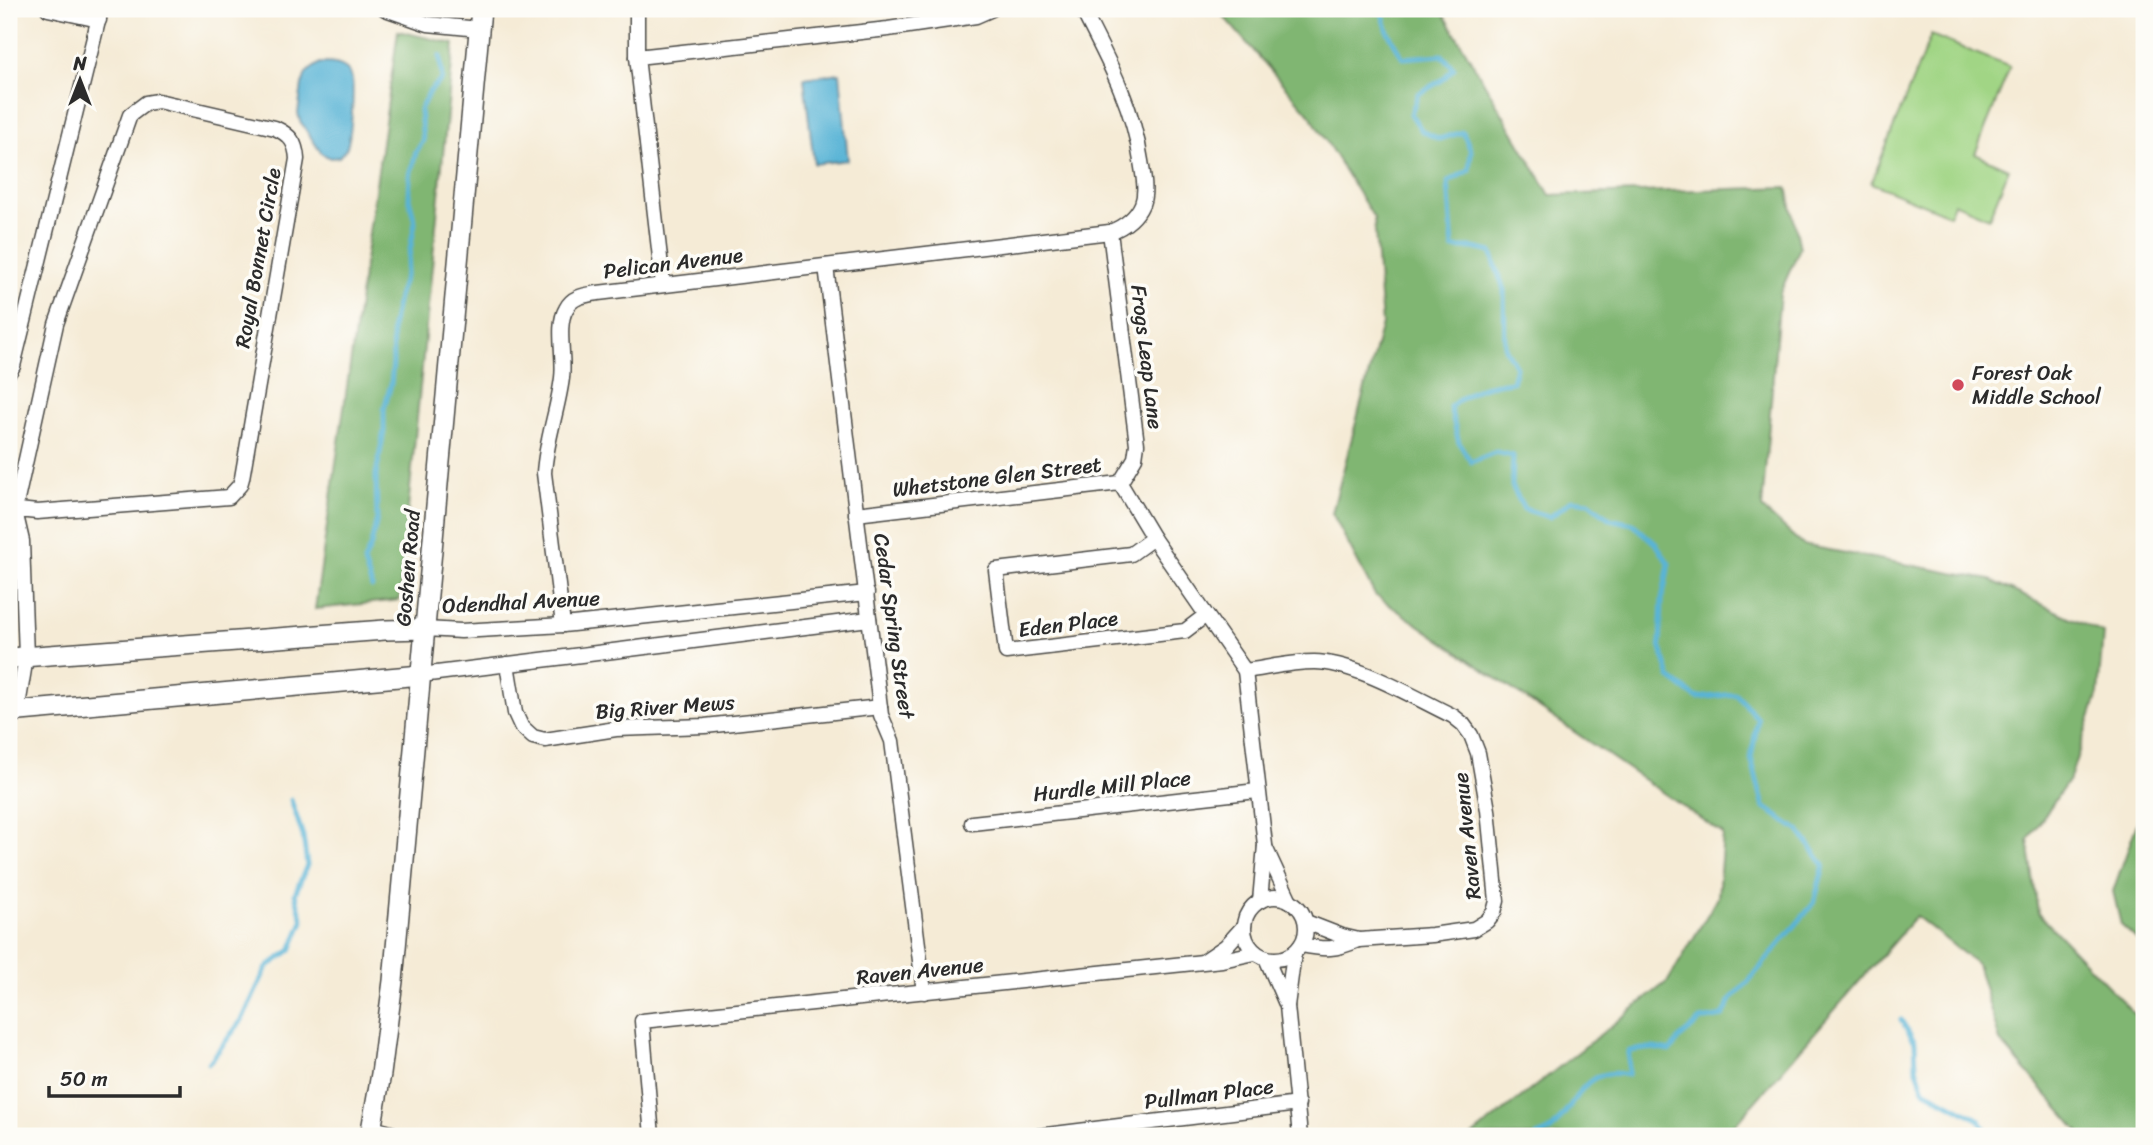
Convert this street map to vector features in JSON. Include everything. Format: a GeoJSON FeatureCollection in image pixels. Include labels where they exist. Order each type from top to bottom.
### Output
{"type":"FeatureCollection","features":[{"type":"Feature","properties":{"kind":"street"},"geometry":{"type":"LineString","coordinates":[[9,372],[13,366],[100,14],[48,9]]}},
{"type":"Feature","properties":{"kind":"street"},"geometry":{"type":"LineString","coordinates":[[385,9],[428,24],[479,29]]}},
{"type":"Feature","properties":{"kind":"street","name":"Goshen Road"},"geometry":{"type":"LineString","coordinates":[[370,1133],[393,981],[481,9]]}},
{"type":"Feature","properties":{"kind":"street"},"geometry":{"type":"LineString","coordinates":[[637,9],[637,57],[663,284]]}},
{"type":"Feature","properties":{"kind":"street"},"geometry":{"type":"LineString","coordinates":[[637,57],[888,29],[976,16],[992,9]]}},
{"type":"Feature","properties":{"kind":"street"},"geometry":{"type":"LineString","coordinates":[[1082,9],[1127,100],[1138,140],[1144,179],[1142,204],[1124,226],[1110,232]]}},
{"type":"Feature","properties":{"kind":"street","name":"Royal Bonnet Circle"},"geometry":{"type":"LineString","coordinates":[[9,527],[12,509],[56,324],[130,115],[139,106],[158,101],[284,132],[292,138],[297,159],[240,485],[229,497],[37,512],[12,509]]}},
{"type":"Feature","properties":{"kind":"street","name":"Pelican Avenue"},"geometry":{"type":"LineString","coordinates":[[563,625],[544,473],[545,449],[563,377],[564,347],[561,327],[566,307],[578,297],[663,284],[1110,232]]}},
{"type":"Feature","properties":{"kind":"street","name":"Frogs Leap Lane"},"geometry":{"type":"LineString","coordinates":[[1110,232],[1137,444],[1135,458],[1120,484]]}},
{"type":"Feature","properties":{"kind":"street","name":"Cedar Spring Street"},"geometry":{"type":"LineString","coordinates":[[826,266],[880,708],[892,741],[924,992]]}},
{"type":"Feature","properties":{"kind":"street","name":"Whetstone Glen Street"},"geometry":{"type":"LineString","coordinates":[[856,514],[1120,484],[1153,538],[1245,671],[1265,845],[1260,901]]}},
{"type":"Feature","properties":{"kind":"street","name":"Royal Bonnet Circle"},"geometry":{"type":"LineString","coordinates":[[12,509],[22,541],[13,712]]}},
{"type":"Feature","properties":{"kind":"street","name":"Eden Place"},"geometry":{"type":"LineString","coordinates":[[1153,538],[1131,554],[996,570],[1006,652],[1185,631],[1206,615]]}},
{"type":"Feature","properties":{"kind":"street","name":"Odendhal Avenue"},"geometry":{"type":"LineString","coordinates":[[17,658],[385,630],[461,631],[563,625],[867,593]]}},
{"type":"Feature","properties":{"kind":"street"},"geometry":{"type":"LineString","coordinates":[[9,684],[13,712],[421,675],[869,619]]}},
{"type":"Feature","properties":{"kind":"street","name":"Raven Avenue"},"geometry":{"type":"LineString","coordinates":[[1245,671],[1312,662],[1332,663],[1357,670],[1453,716],[1471,735],[1478,753],[1488,810],[1497,901],[1494,912],[1487,921],[1474,929],[1359,940],[1306,922]]}},
{"type":"Feature","properties":{"kind":"street","name":"Big River Mews"},"geometry":{"type":"LineString","coordinates":[[507,664],[515,713],[521,726],[533,737],[545,740],[616,729],[705,726],[880,708]]}},
{"type":"Feature","properties":{"kind":"street","name":"Hurdle Mill Place"},"geometry":{"type":"LineString","coordinates":[[972,823],[1257,790]]}},
{"type":"Feature","properties":{"kind":"street","name":"Whetstone Glen Street"},"geometry":{"type":"LineString","coordinates":[[1265,845],[1290,901]]}},
{"type":"Feature","properties":{"kind":"street"},"geometry":{"type":"LineString","coordinates":[[1287,1006],[1261,955],[1248,945],[1245,936],[1246,916],[1260,901],[1269,898],[1290,901],[1302,913],[1306,922],[1307,930],[1298,949],[1287,1006],[1300,1136]]}},
{"type":"Feature","properties":{"kind":"street"},"geometry":{"type":"LineString","coordinates":[[1203,962],[1226,946],[1244,926]]}},
{"type":"Feature","properties":{"kind":"street","name":"Raven Avenue"},"geometry":{"type":"LineString","coordinates":[[1298,949],[1337,949],[1359,940]]}},
{"type":"Feature","properties":{"kind":"street"},"geometry":{"type":"LineString","coordinates":[[1261,955],[1286,958],[1298,949]]}},
{"type":"Feature","properties":{"kind":"street","name":"Raven Avenue"},"geometry":{"type":"LineString","coordinates":[[652,1136],[642,1021],[1261,955]]}},
{"type":"Feature","properties":{"kind":"street","name":"Pullman Place"},"geometry":{"type":"LineString","coordinates":[[1038,1136],[1124,1131],[1298,1104]]}},
{"type":"Feature","properties":{"kind":"street"},"geometry":{"type":"LineString","coordinates":[[370,1133],[392,1136]]}},
{"type":"Feature","properties":{"kind":"green space"},"geometry":{"type":"Polygon","coordinates":[[[1217,9],[1441,9],[1550,195],[1787,187],[1800,248],[1780,293],[1762,508],[1803,545],[1990,580],[2103,633],[2098,694],[2070,778],[2028,840],[2038,913],[2144,1024],[2144,1136],[2083,1136],[2000,1041],[1977,964],[1916,916],[1727,1134],[1730,1136],[1472,1136],[1668,981],[1718,897],[1723,834],[1375,595],[1332,513],[1382,324],[1374,218],[1310,115],[1217,9]]]}},
{"type":"Feature","properties":{"kind":"green space"},"geometry":{"type":"Polygon","coordinates":[[[398,31],[454,44],[399,600],[315,609],[398,31]]]}},
{"type":"Feature","properties":{"kind":"green space"},"geometry":{"type":"Polygon","coordinates":[[[1931,35],[2010,67],[1975,154],[2009,169],[1989,218],[1954,203],[1949,215],[1871,183],[1931,35]]]}},
{"type":"Feature","properties":{"kind":"green space"},"geometry":{"type":"Polygon","coordinates":[[[2144,804],[2144,946],[2121,925],[2113,891],[2144,804]]]}},
{"type":"Feature","properties":{"kind":"water"},"geometry":{"type":"Polygon","coordinates":[[[320,63],[340,65],[350,73],[352,79],[350,134],[346,149],[339,157],[331,158],[322,154],[300,121],[298,113],[306,73],[320,63]]]}},
{"type":"Feature","properties":{"kind":"water"},"geometry":{"type":"Polygon","coordinates":[[[840,73],[848,160],[814,164],[804,78],[840,73]]]}},
{"type":"Feature","properties":{"kind":"waterway"},"geometry":{"type":"LineString","coordinates":[[1381,9],[1388,32],[1403,58],[1442,55],[1454,68],[1442,80],[1418,94],[1411,114],[1422,131],[1439,139],[1463,132],[1471,151],[1469,170],[1448,182],[1453,248],[1474,248],[1491,252],[1504,290],[1505,348],[1516,367],[1512,382],[1479,389],[1450,407],[1459,443],[1471,462],[1496,452],[1513,456],[1512,486],[1524,509],[1550,517],[1572,500],[1589,502],[1610,519],[1633,524],[1657,545],[1669,564],[1662,600],[1660,645],[1670,678],[1697,698],[1736,694],[1758,719],[1751,758],[1764,807],[1799,831],[1824,865],[1814,903],[1732,998],[1723,1016],[1701,1020],[1679,1039],[1670,1051],[1653,1048],[1629,1051],[1628,1075],[1613,1073],[1601,1075],[1591,1081],[1582,1088],[1552,1129],[1537,1136]]}},
{"type":"Feature","properties":{"kind":"waterway"},"geometry":{"type":"LineString","coordinates":[[372,587],[364,562],[377,518],[376,475],[384,431],[384,409],[391,384],[392,327],[406,273],[415,222],[409,199],[410,175],[416,152],[423,141],[420,110],[429,92],[442,79],[440,56]]}},
{"type":"Feature","properties":{"kind":"waterway"},"geometry":{"type":"LineString","coordinates":[[209,1063],[242,1020],[267,967],[291,950],[303,921],[295,894],[307,865],[303,836],[291,800]]}},
{"type":"Feature","properties":{"kind":"waterway"},"geometry":{"type":"LineString","coordinates":[[1901,1020],[1915,1042],[1916,1067],[1924,1090],[1980,1120],[1989,1136]]}},
{"type":"Feature","properties":{"kind":"place","name":"Forest Oak Middle School"},"geometry":{"type":"Point","coordinates":[1958,385]}}]}
